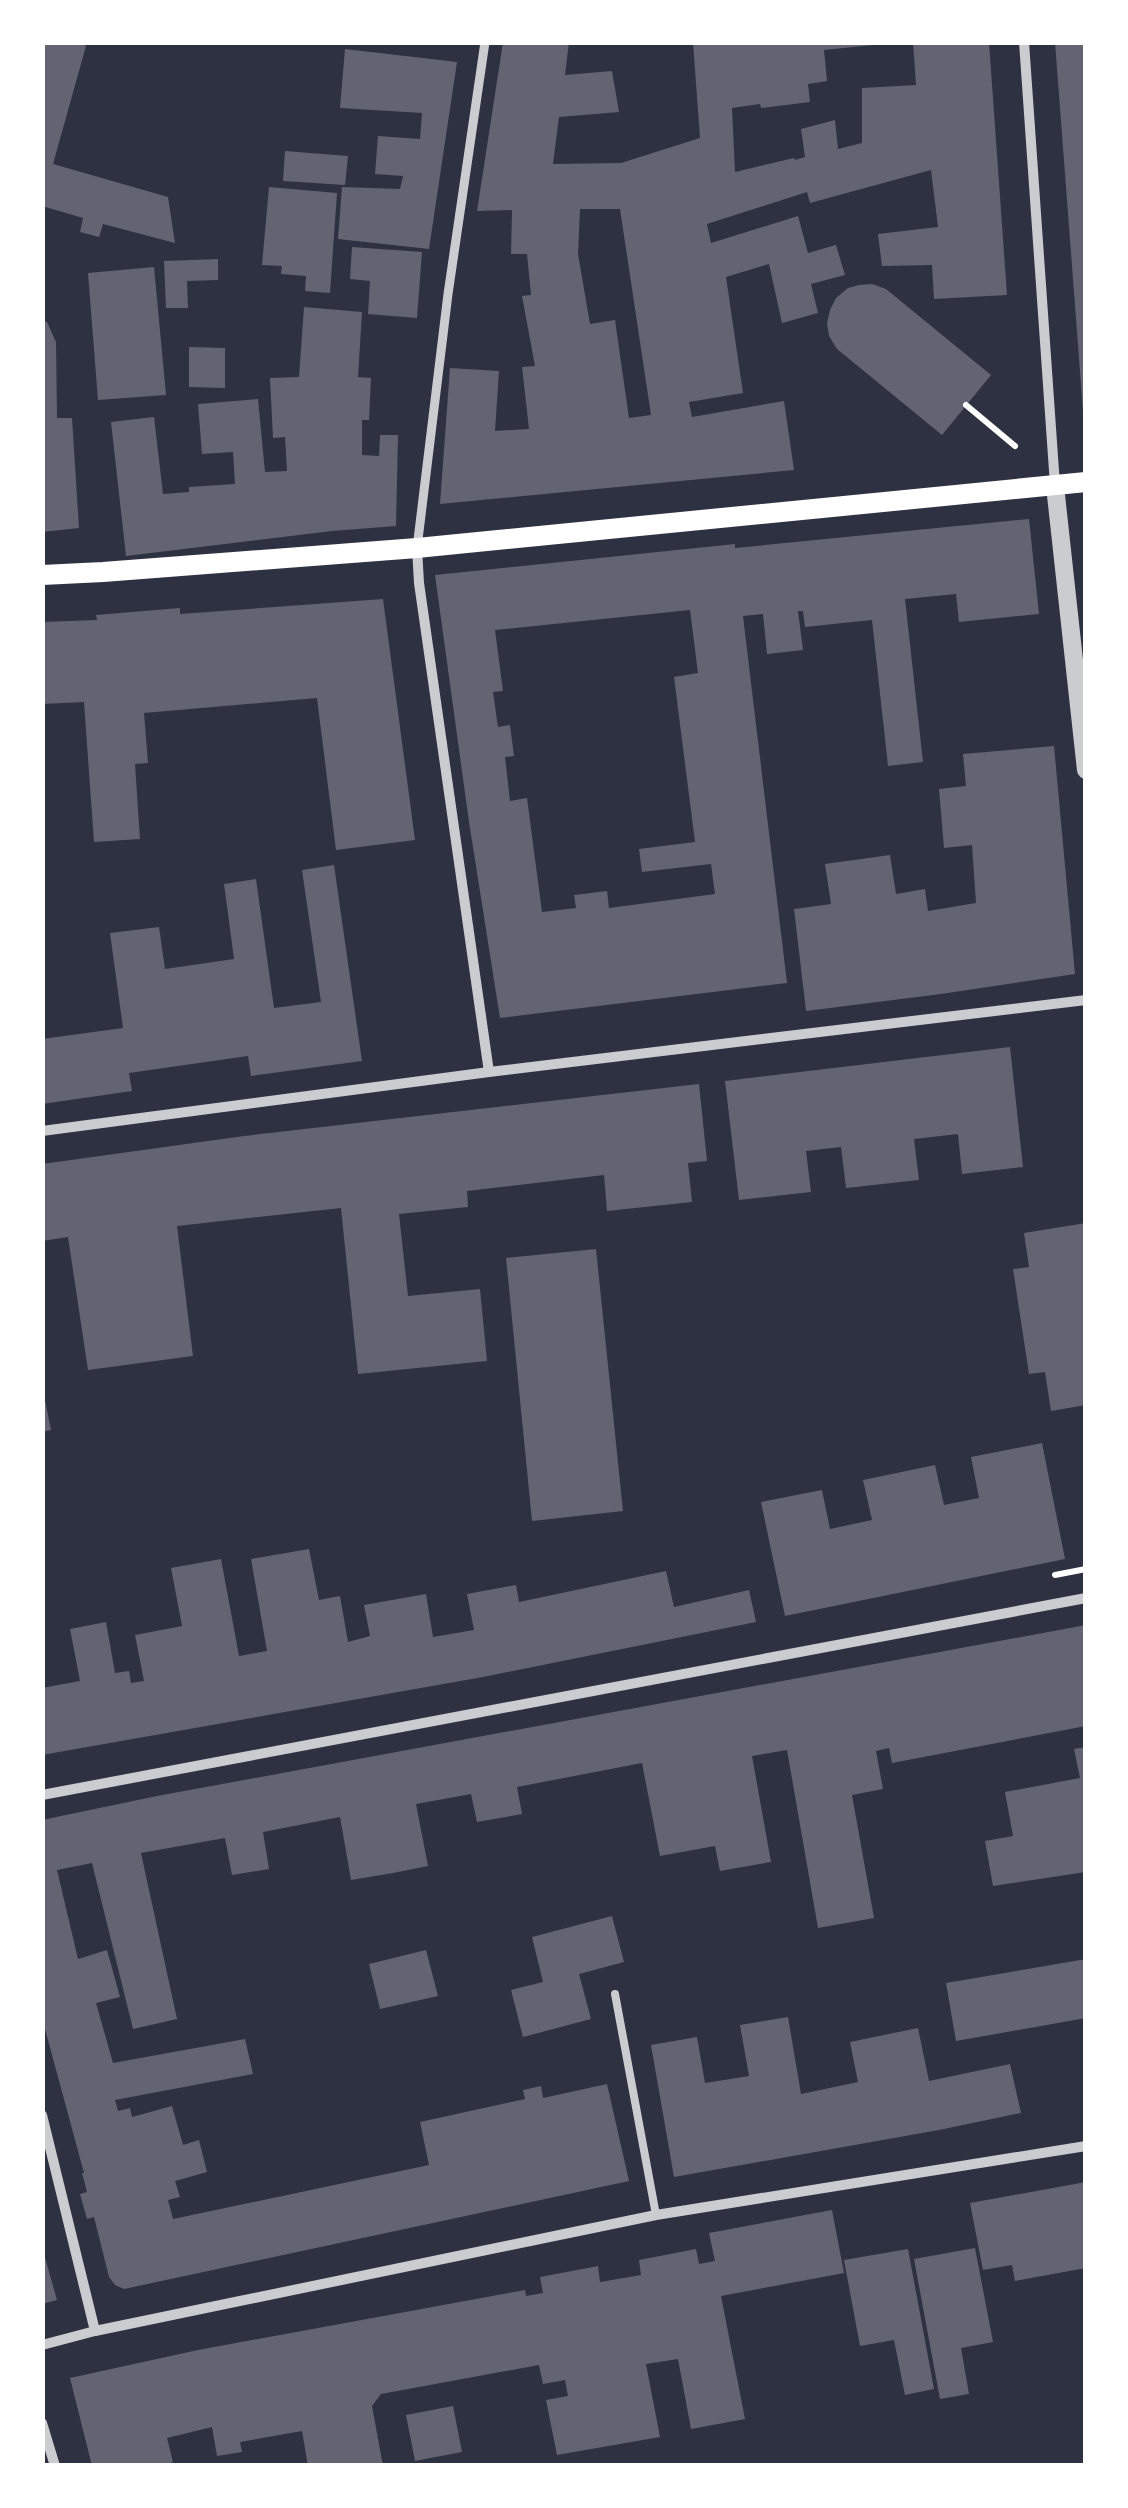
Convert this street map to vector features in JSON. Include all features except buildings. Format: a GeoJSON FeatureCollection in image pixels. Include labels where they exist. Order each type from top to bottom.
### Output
{"type":"FeatureCollection","features":[{"type":"Feature","properties":{"kind":"main road"},"geometry":{"type":"LineString","coordinates":[[42,574],[417,548],[1086,482]]}},
{"type":"Feature","properties":{"kind":"street"},"geometry":{"type":"LineString","coordinates":[[486,42],[448,294],[417,548],[489,1072]]}},
{"type":"Feature","properties":{"kind":"street"},"geometry":{"type":"LineString","coordinates":[[1024,42],[1055,486],[1086,770]]}},
{"type":"Feature","properties":{"kind":"street"},"geometry":{"type":"LineString","coordinates":[[42,1131],[1086,1000]]}},
{"type":"Feature","properties":{"kind":"street"},"geometry":{"type":"LineString","coordinates":[[42,1795],[1086,1598]]}},
{"type":"Feature","properties":{"kind":"street"},"geometry":{"type":"LineString","coordinates":[[42,2115],[95,2331]]}},
{"type":"Feature","properties":{"kind":"street"},"geometry":{"type":"LineString","coordinates":[[42,2346],[95,2331],[656,2215],[1086,2146]]}},
{"type":"Feature","properties":{"kind":"street"},"geometry":{"type":"LineString","coordinates":[[42,2423],[54,2466]]}},
{"type":"Feature","properties":{"kind":"lane"},"geometry":{"type":"LineString","coordinates":[[614,1994],[656,2215]]}},
{"type":"Feature","properties":{"kind":"path"},"geometry":{"type":"LineString","coordinates":[[966,404],[1015,446]]}},
{"type":"Feature","properties":{"kind":"path"},"geometry":{"type":"LineString","coordinates":[[1055,1575],[1086,1569]]}}]}
